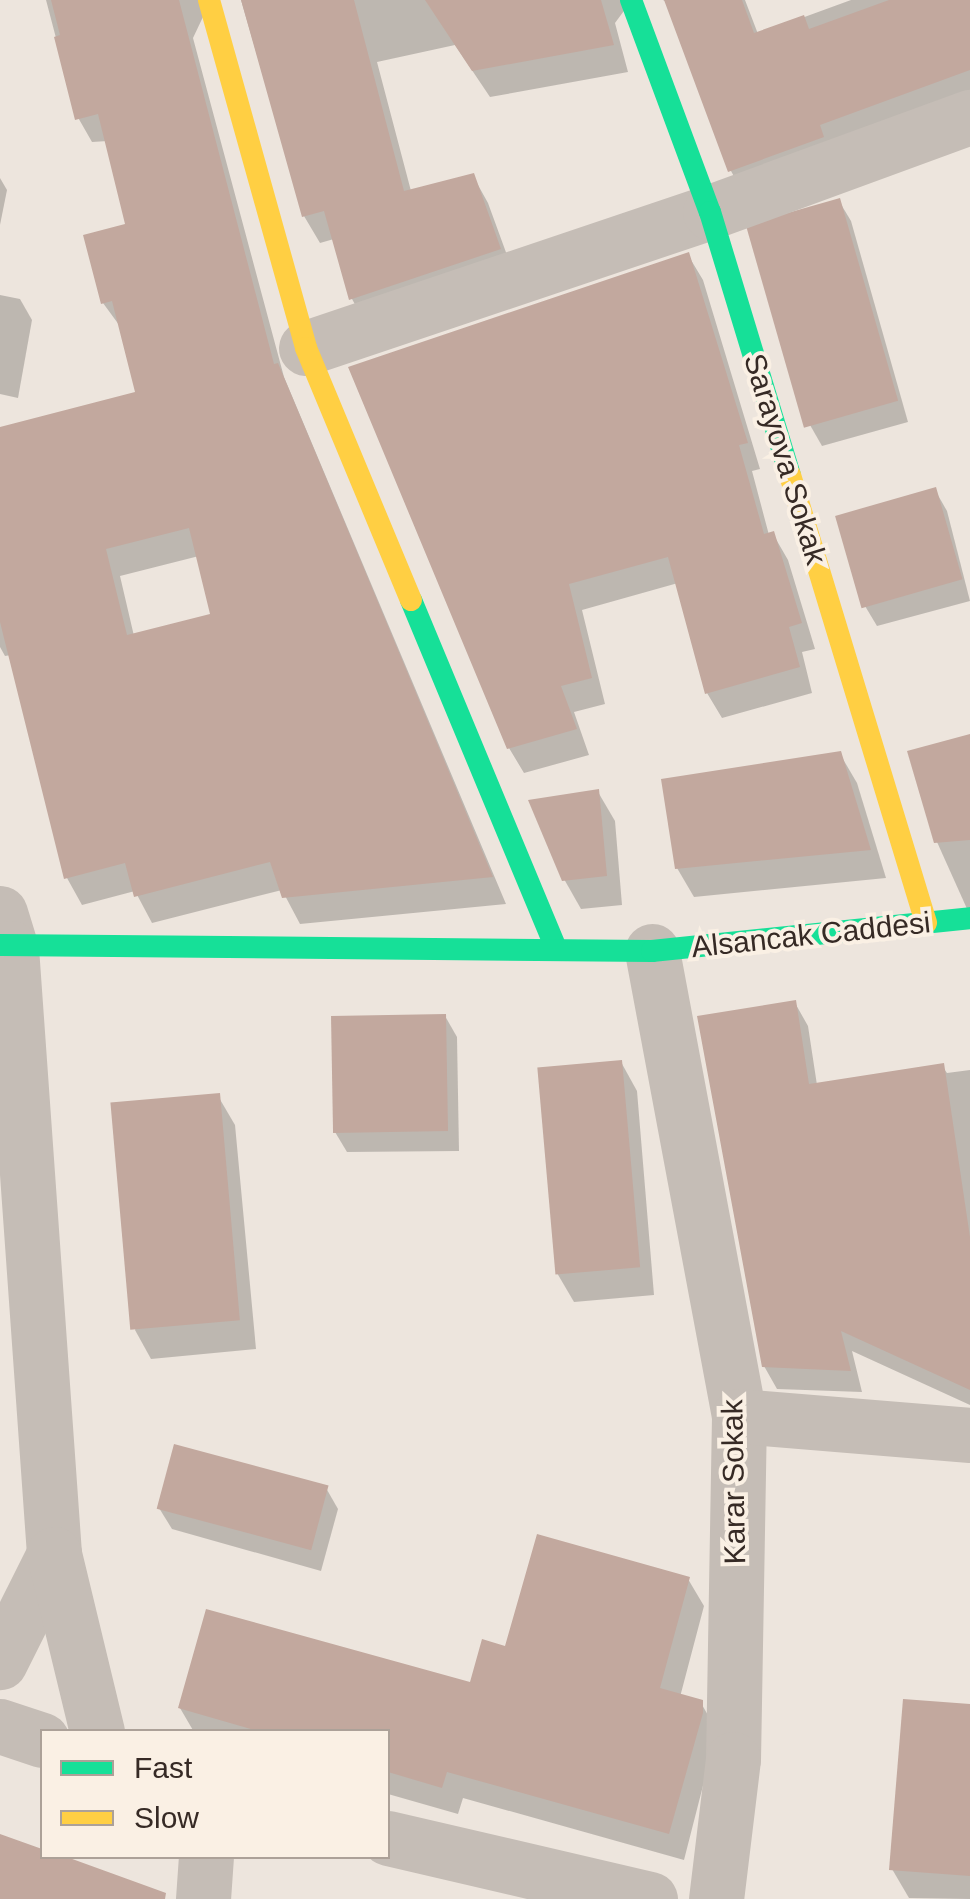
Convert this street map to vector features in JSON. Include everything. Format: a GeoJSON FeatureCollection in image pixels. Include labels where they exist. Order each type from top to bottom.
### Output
{"type":"FeatureCollection","features":[{"type":"Feature","properties":{"kind":"street"},"geometry":{"type":"LineString","coordinates":[[210,0],[306,348],[558,950]]}},
{"type":"Feature","properties":{"kind":"street","name":"Sarayova Sokak"},"geometry":{"type":"LineString","coordinates":[[631,0],[710,212],[926,923]]}},
{"type":"Feature","properties":{"kind":"street"},"geometry":{"type":"LineString","coordinates":[[306,348],[710,212],[970,117]]}},
{"type":"Feature","properties":{"kind":"street","name":"Alsancak Caddesi"},"geometry":{"type":"LineString","coordinates":[[4,935],[652,951],[970,918]]}},
{"type":"Feature","properties":{"kind":"street"},"geometry":{"type":"LineString","coordinates":[[4,935],[8,1049],[54,1554],[96,1729]]}},
{"type":"Feature","properties":{"kind":"street","name":"Karar Sokak"},"geometry":{"type":"LineString","coordinates":[[652,951],[739,1416],[732,1759],[716,1899]]}},
{"type":"Feature","properties":{"kind":"street"},"geometry":{"type":"LineString","coordinates":[[739,1416],[970,1435]]}},
{"type":"Feature","properties":{"kind":"street"},"geometry":{"type":"LineString","coordinates":[[0,1662],[54,1554]]}},
{"type":"Feature","properties":{"kind":"street"},"geometry":{"type":"LineString","coordinates":[[0,1726],[40,1739]]}},
{"type":"Feature","properties":{"kind":"street"},"geometry":{"type":"LineString","coordinates":[[390,1838],[650,1899]]}},
{"type":"Feature","properties":{"kind":"street"},"geometry":{"type":"LineString","coordinates":[[204,1899],[206,1859]]}},
{"type":"Feature","properties":{"kind":"building"},"geometry":{"type":"Polygon","coordinates":[[[51,0],[179,0],[274,364],[278,363],[493,877],[282,898],[270,862],[134,897],[125,863],[64,879],[0,622],[0,427],[135,392],[112,301],[101,304],[83,235],[125,224],[98,114],[75,120],[54,37],[60,35],[51,0]],[[189,528],[106,549],[127,635],[210,614],[189,528]]]}},
{"type":"Feature","properties":{"kind":"building"},"geometry":{"type":"Polygon","coordinates":[[[241,0],[354,0],[404,191],[474,173],[501,249],[349,300],[324,211],[302,217],[241,0]]]}},
{"type":"Feature","properties":{"kind":"building"},"geometry":{"type":"Polygon","coordinates":[[[425,0],[601,0],[614,45],[472,71],[425,0]]]}},
{"type":"Feature","properties":{"kind":"building"},"geometry":{"type":"Polygon","coordinates":[[[664,0],[742,0],[754,33],[804,15],[809,29],[889,0],[970,0],[970,70],[820,125],[824,137],[728,172],[664,0]]]}},
{"type":"Feature","properties":{"kind":"building"},"geometry":{"type":"Polygon","coordinates":[[[840,198],[898,401],[804,428],[746,225],[840,198]]]}},
{"type":"Feature","properties":{"kind":"building"},"geometry":{"type":"Polygon","coordinates":[[[689,252],[748,443],[739,445],[764,534],[774,531],[802,623],[789,627],[800,667],[705,694],[668,557],[569,584],[592,678],[561,686],[577,729],[507,749],[348,367],[689,252]]]}},
{"type":"Feature","properties":{"kind":"building"},"geometry":{"type":"Polygon","coordinates":[[[936,487],[962,579],[862,608],[835,516],[936,487]]]}},
{"type":"Feature","properties":{"kind":"building"},"geometry":{"type":"Polygon","coordinates":[[[970,734],[970,840],[934,843],[907,751],[970,734]]]}},
{"type":"Feature","properties":{"kind":"building"},"geometry":{"type":"Polygon","coordinates":[[[841,751],[871,850],[675,869],[661,779],[841,751]]]}},
{"type":"Feature","properties":{"kind":"building"},"geometry":{"type":"Polygon","coordinates":[[[599,789],[607,876],[562,881],[528,800],[599,789]]]}},
{"type":"Feature","properties":{"kind":"building"},"geometry":{"type":"Polygon","coordinates":[[[796,1000],[809,1084],[944,1063],[970,1237],[970,1390],[841,1331],[851,1371],[762,1367],[697,1016],[796,1000]]]}},
{"type":"Feature","properties":{"kind":"building"},"geometry":{"type":"Polygon","coordinates":[[[446,1014],[448,1131],[333,1133],[331,1016],[446,1014]]]}},
{"type":"Feature","properties":{"kind":"building"},"geometry":{"type":"Polygon","coordinates":[[[622,1060],[640,1267],[555,1275],[537,1067],[622,1060]]]}},
{"type":"Feature","properties":{"kind":"building"},"geometry":{"type":"Polygon","coordinates":[[[220,1093],[240,1320],[130,1330],[110,1103],[220,1093]]]}},
{"type":"Feature","properties":{"kind":"building"},"geometry":{"type":"Polygon","coordinates":[[[174,1444],[329,1485],[311,1550],[157,1509],[174,1444]]]}},
{"type":"Feature","properties":{"kind":"building"},"geometry":{"type":"Polygon","coordinates":[[[537,1534],[690,1577],[660,1688],[703,1700],[703,1713],[669,1834],[447,1772],[442,1788],[390,1773],[390,1729],[251,1729],[178,1708],[206,1609],[470,1682],[482,1639],[505,1646],[537,1534]]]}},
{"type":"Feature","properties":{"kind":"building"},"geometry":{"type":"Polygon","coordinates":[[[903,1699],[970,1704],[970,1876],[889,1870],[903,1699]]]}},
{"type":"Feature","properties":{"kind":"building"},"geometry":{"type":"Polygon","coordinates":[[[0,1834],[40,1848],[40,1859],[72,1859],[166,1893],[165,1899],[0,1899],[0,1834]]]}},
{"type":"Feature","properties":{"kind":"traffic: fast"},"geometry":{"type":"LineString","coordinates":[[631,0],[710,212],[790,475]]}},
{"type":"Feature","properties":{"kind":"traffic: fast"},"geometry":{"type":"LineString","coordinates":[[411,600],[557,950]]}},
{"type":"Feature","properties":{"kind":"traffic: fast"},"geometry":{"type":"LineString","coordinates":[[0,945],[652,951],[970,918]]}},
{"type":"Feature","properties":{"kind":"traffic: slow"},"geometry":{"type":"LineString","coordinates":[[209,0],[306,348],[411,600]]}},
{"type":"Feature","properties":{"kind":"traffic: slow"},"geometry":{"type":"LineString","coordinates":[[790,475],[926,923]]}}]}
